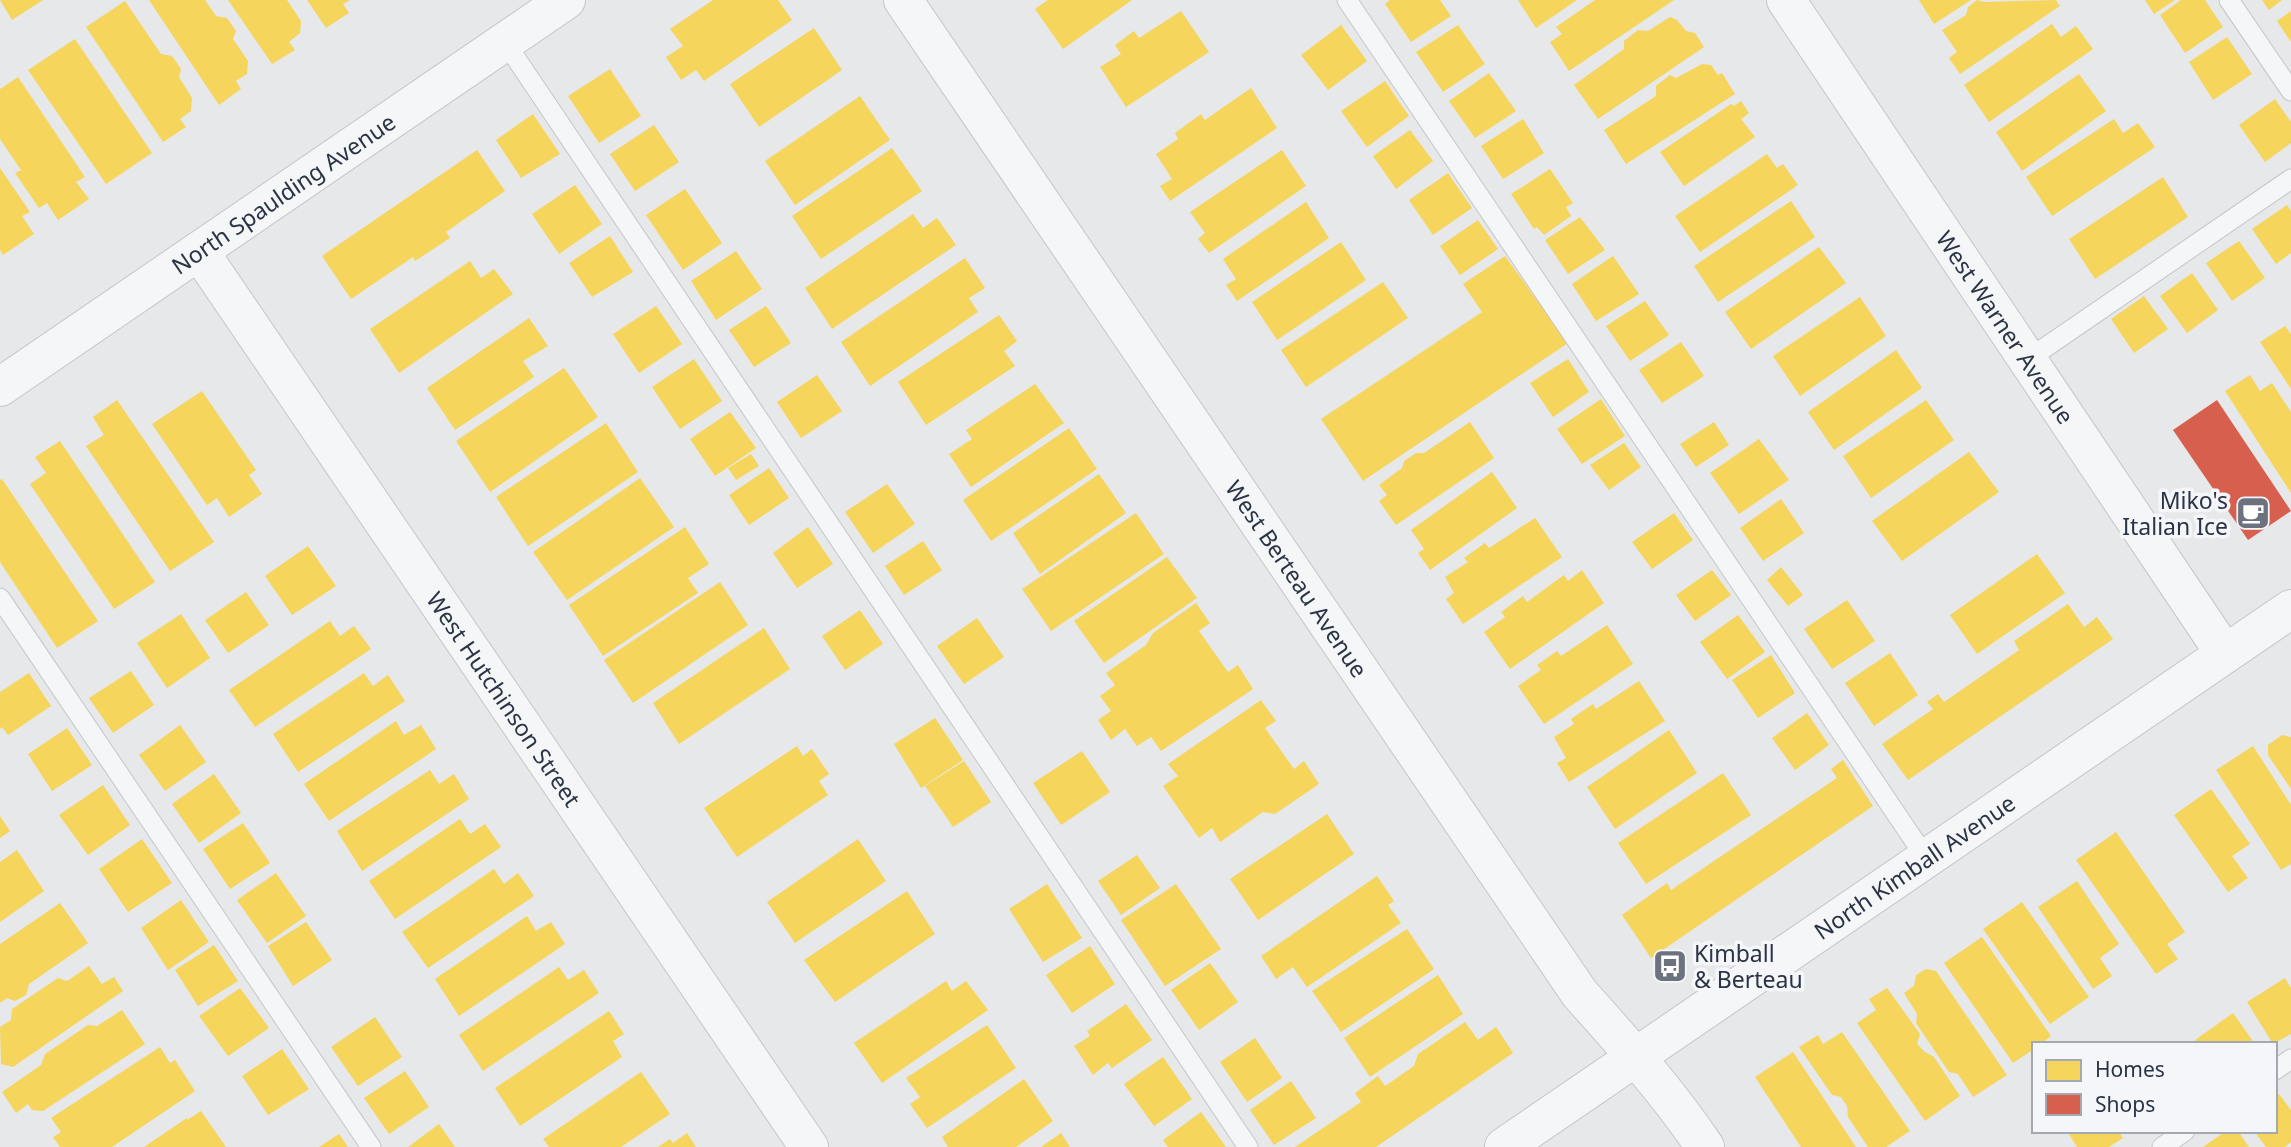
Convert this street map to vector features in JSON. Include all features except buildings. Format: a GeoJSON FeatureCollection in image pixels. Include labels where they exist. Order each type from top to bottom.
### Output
{"type":"FeatureCollection","features":[{"type":"Feature","properties":{"kind":"street","name":"North Spaulding Avenue"},"geometry":{"type":"LineString","coordinates":[[0,387],[566,0]]}},
{"type":"Feature","properties":{"kind":"street","name":"West Berteau Avenue"},"geometry":{"type":"LineString","coordinates":[[903,0],[1580,994],[1635,1057],[1705,1147]]}},
{"type":"Feature","properties":{"kind":"street","name":"West Warner Avenue"},"geometry":{"type":"LineString","coordinates":[[1786,0],[2225,654]]}},
{"type":"Feature","properties":{"kind":"street","name":"West Hutchinson Street"},"geometry":{"type":"LineString","coordinates":[[200,251],[809,1147]]}},
{"type":"Feature","properties":{"kind":"street","name":"North Kimball Avenue"},"geometry":{"type":"LineString","coordinates":[[1504,1147],[2291,609]]}},
{"type":"Feature","properties":{"kind":"lane"},"geometry":{"type":"LineString","coordinates":[[1347,0],[1926,859]]}},
{"type":"Feature","properties":{"kind":"lane"},"geometry":{"type":"LineString","coordinates":[[2229,0],[2291,91]]}},
{"type":"Feature","properties":{"kind":"lane"},"geometry":{"type":"LineString","coordinates":[[505,42],[1248,1147]]}},
{"type":"Feature","properties":{"kind":"lane"},"geometry":{"type":"LineString","coordinates":[[2027,360],[2291,179]]}},
{"type":"Feature","properties":{"kind":"lane"},"geometry":{"type":"LineString","coordinates":[[0,598],[371,1147]]}},
{"type":"Feature","properties":{"kind":"lane"},"geometry":{"type":"LineString","coordinates":[[2162,1147],[2182,1133]]}},
{"type":"Feature","properties":{"kind":"place","name":"Miko's Italian Ice"},"geometry":{"type":"Point","coordinates":[2253,513]}},
{"type":"Feature","properties":{"kind":"place","name":"Kimball & Berteau"},"geometry":{"type":"Point","coordinates":[1670,966]}}]}
